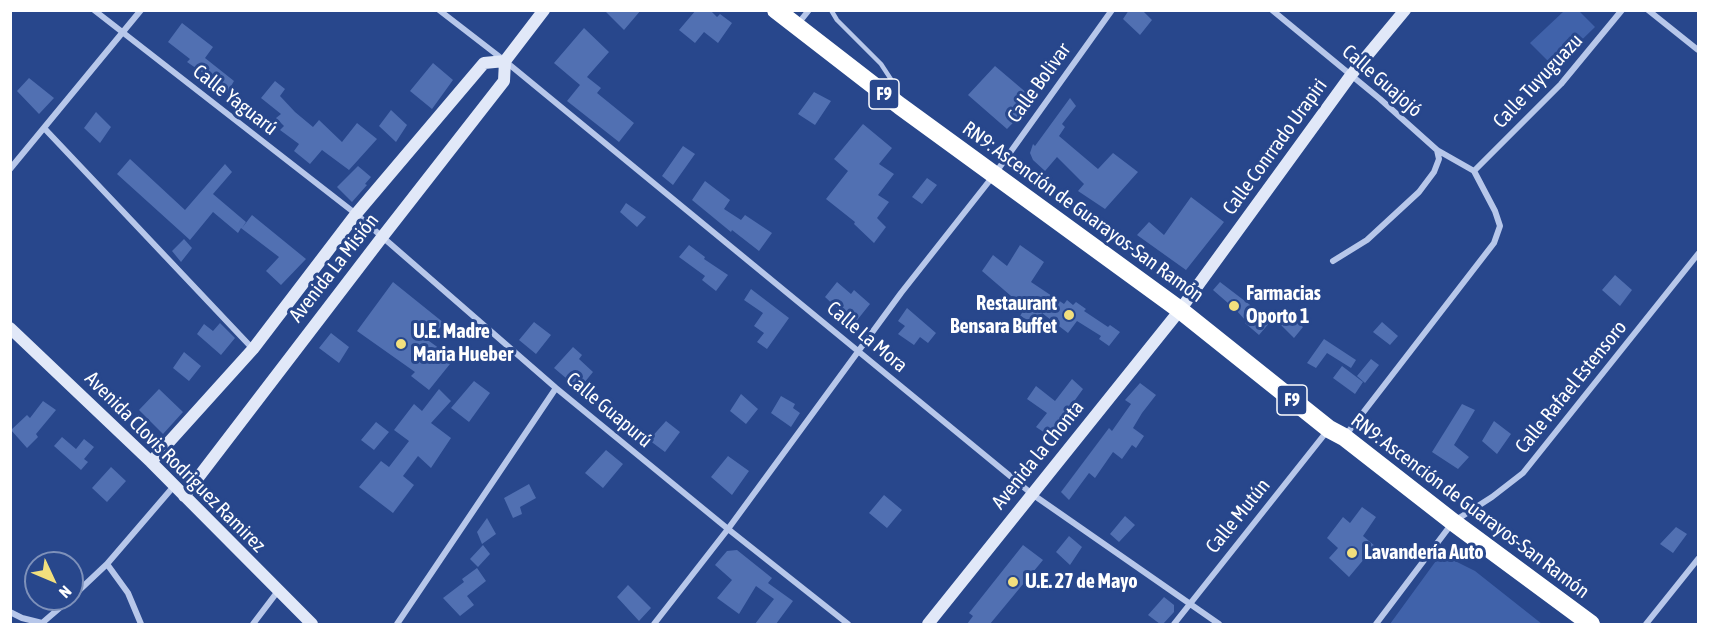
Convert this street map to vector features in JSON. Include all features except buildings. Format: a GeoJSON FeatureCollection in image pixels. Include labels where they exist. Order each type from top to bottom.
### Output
{"type":"FeatureCollection","features":[{"type":"Feature","properties":{"kind":"highway","name":"RN9: Ascención de Guarayos-San Ramón"},"geometry":{"type":"LineString","coordinates":[[776,10],[900,106],[1180,310],[1453,522],[1591,624]]}},
{"type":"Feature","properties":{"kind":"main road","name":"Avenida La Misión"},"geometry":{"type":"LineString","coordinates":[[184,496],[382,236],[504,81],[504,61],[544,10]]}},
{"type":"Feature","properties":{"kind":"main road","name":"Calle Conrrado Urapiri"},"geometry":{"type":"LineString","coordinates":[[1180,310],[1352,75],[1405,10]]}},
{"type":"Feature","properties":{"kind":"main road","name":"Avenida La Misión"},"geometry":{"type":"LineString","coordinates":[[151,462],[253,350],[356,214],[484,63],[504,61]]}},
{"type":"Feature","properties":{"kind":"main road","name":"Avenida la Chonta"},"geometry":{"type":"LineString","coordinates":[[928,624],[1180,310]]}},
{"type":"Feature","properties":{"kind":"main road","name":"Avenida Clovis Rodriguez Ramirez"},"geometry":{"type":"LineString","coordinates":[[10,328],[151,462],[312,624]]}},
{"type":"Feature","properties":{"kind":"street","name":"Calle Yaguarú"},"geometry":{"type":"LineString","coordinates":[[94,10],[356,214]]}},
{"type":"Feature","properties":{"kind":"street"},"geometry":{"type":"LineString","coordinates":[[10,169],[141,10]]}},
{"type":"Feature","properties":{"kind":"street","name":"Calle La Mora"},"geometry":{"type":"LineString","coordinates":[[439,10],[1032,494],[1219,624]]}},
{"type":"Feature","properties":{"kind":"street"},"geometry":{"type":"LineString","coordinates":[[797,26],[809,10]]}},
{"type":"Feature","properties":{"kind":"street","name":"Calle Bolivar"},"geometry":{"type":"LineString","coordinates":[[654,624],[728,529],[901,293],[994,175],[1112,10]]}},
{"type":"Feature","properties":{"kind":"street","name":"Calle Guajojó"},"geometry":{"type":"LineString","coordinates":[[1272,10],[1352,75],[1437,150],[1474,171]]}},
{"type":"Feature","properties":{"kind":"street","name":"Calle Tuyuguazu"},"geometry":{"type":"LineString","coordinates":[[1474,171],[1561,84],[1622,10]]}},
{"type":"Feature","properties":{"kind":"street"},"geometry":{"type":"LineString","coordinates":[[1648,10],[1698,50]]}},
{"type":"Feature","properties":{"kind":"street"},"geometry":{"type":"LineString","coordinates":[[44,128],[253,350]]}},
{"type":"Feature","properties":{"kind":"street"},"geometry":{"type":"LineString","coordinates":[[1333,261],[1367,240],[1419,192],[1434,172],[1439,159],[1437,150]]}},
{"type":"Feature","properties":{"kind":"street","name":"Calle Mutún"},"geometry":{"type":"LineString","coordinates":[[1174,624],[1337,433],[1494,243],[1500,226],[1496,211],[1474,171]]}},
{"type":"Feature","properties":{"kind":"street","name":"Calle Guapurú"},"geometry":{"type":"LineString","coordinates":[[356,214],[556,388],[848,624]]}},
{"type":"Feature","properties":{"kind":"street","name":"Calle Rafael Estensoro"},"geometry":{"type":"LineString","coordinates":[[1453,522],[1492,497],[1523,473],[1698,254]]}},
{"type":"Feature","properties":{"kind":"street"},"geometry":{"type":"LineString","coordinates":[[397,624],[556,388]]}},
{"type":"Feature","properties":{"kind":"street"},"geometry":{"type":"LineString","coordinates":[[84,586],[107,564],[174,486]]}},
{"type":"Feature","properties":{"kind":"street"},"geometry":{"type":"LineString","coordinates":[[1376,624],[1453,522]]}},
{"type":"Feature","properties":{"kind":"street"},"geometry":{"type":"LineString","coordinates":[[1646,624],[1698,559]]}},
{"type":"Feature","properties":{"kind":"street"},"geometry":{"type":"LineString","coordinates":[[107,564],[128,593],[141,624]]}},
{"type":"Feature","properties":{"kind":"street"},"geometry":{"type":"LineString","coordinates":[[253,624],[278,591]]}},
{"type":"Feature","properties":{"kind":"street"},"geometry":{"type":"LineString","coordinates":[[10,612],[41,624],[56,611]]}},
{"type":"Feature","properties":{"kind":"lane"},"geometry":{"type":"LineString","coordinates":[[831,10],[837,21],[881,64],[894,84],[900,106]]}},
{"type":"Feature","properties":{"kind":"shaded area"},"geometry":{"type":"Polygon","coordinates":[[[1564,11],[1579,11],[1595,27],[1554,67],[1530,43],[1564,11]]]}},
{"type":"Feature","properties":{"kind":"shaded area"},"geometry":{"type":"Polygon","coordinates":[[[1441,554],[1475,571],[1542,624],[1390,624],[1441,554]]]}},
{"type":"Feature","properties":{"kind":"place","name":"Farmacias Oporto 1"},"geometry":{"type":"Point","coordinates":[1234,306]}},
{"type":"Feature","properties":{"kind":"place","name":"Restaurant Bensara Buffet"},"geometry":{"type":"Point","coordinates":[1069,315]}},
{"type":"Feature","properties":{"kind":"place","name":"U.E. Madre Maria Hueber"},"geometry":{"type":"Point","coordinates":[401,344]}},
{"type":"Feature","properties":{"kind":"place","name":"Lavandería Auto"},"geometry":{"type":"Point","coordinates":[1352,553]}},
{"type":"Feature","properties":{"kind":"place","name":"U.E. 27 de Mayo"},"geometry":{"type":"Point","coordinates":[1013,582]}}]}
